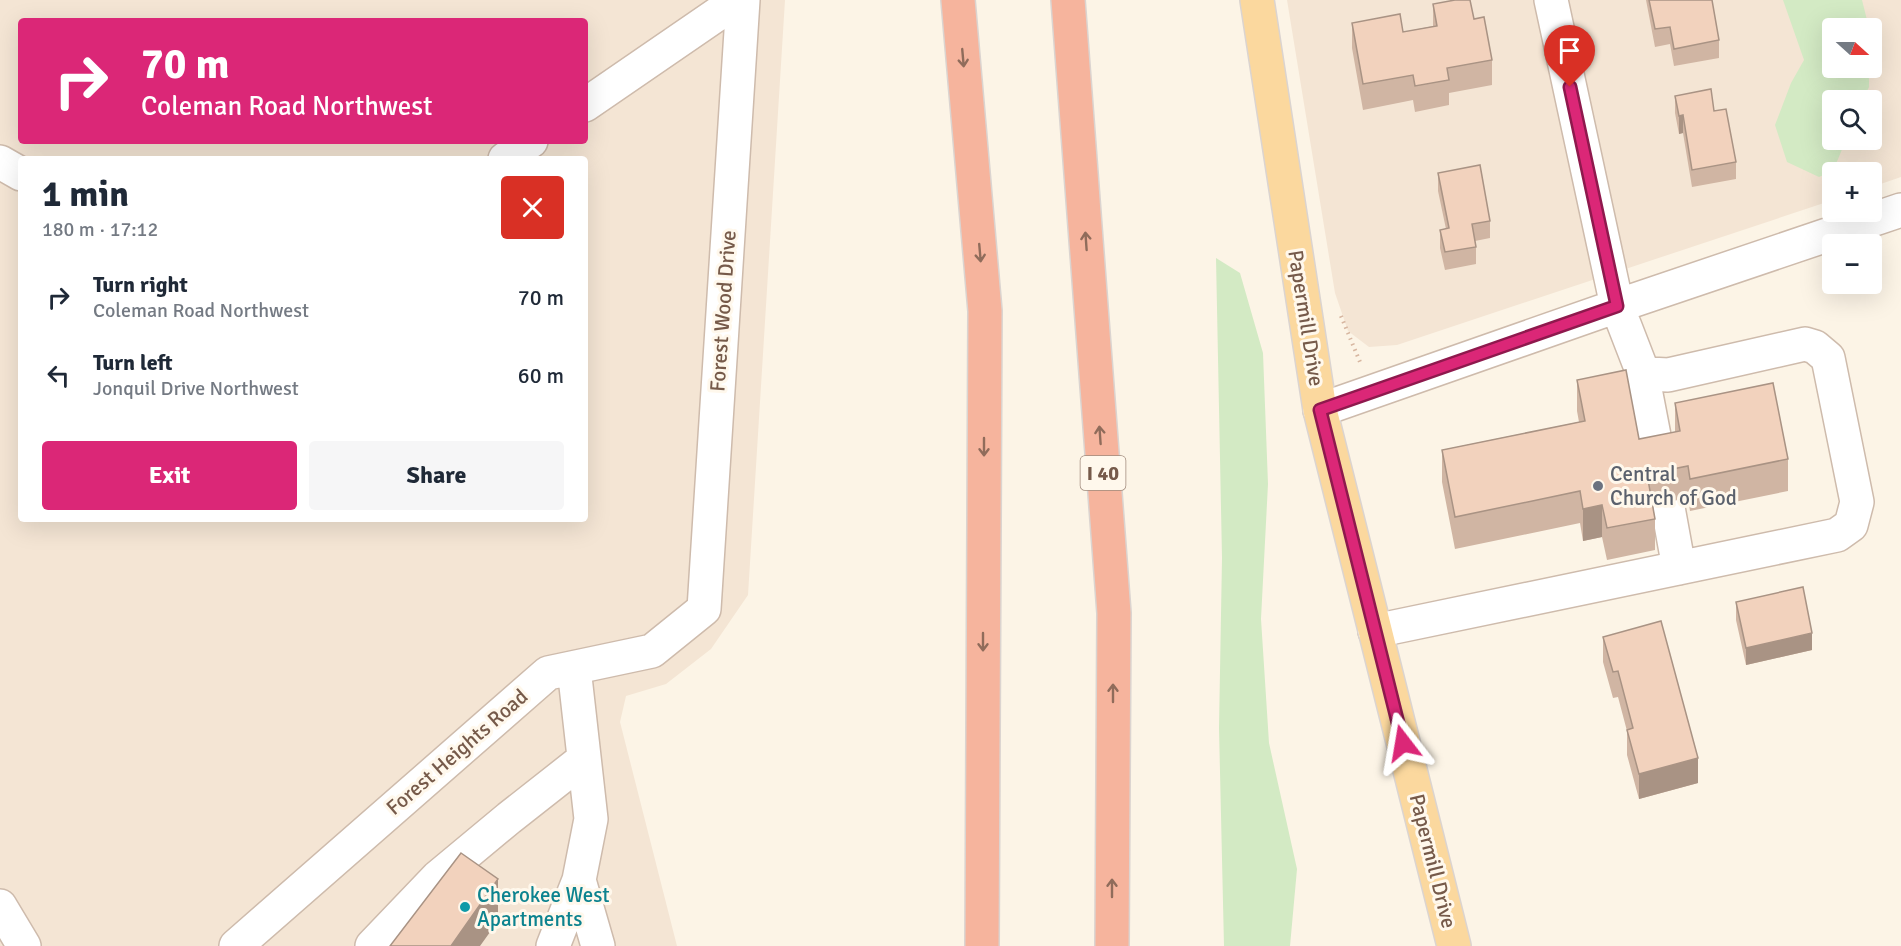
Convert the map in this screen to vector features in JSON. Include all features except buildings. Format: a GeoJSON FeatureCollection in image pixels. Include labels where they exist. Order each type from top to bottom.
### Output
{"type":"FeatureCollection","features":[{"type":"Feature","properties":{"kind":"highway"},"geometry":{"type":"LineString","coordinates":[[958,0],[985,311],[982,946]]}},
{"type":"Feature","properties":{"kind":"highway","name":"I 40"},"geometry":{"type":"LineString","coordinates":[[1068,0],[1113,613],[1112,946]]}},
{"type":"Feature","properties":{"kind":"main road","name":"Papermill Drive"},"geometry":{"type":"LineString","coordinates":[[1257,0],[1320,410],[1454,946]]}},
{"type":"Feature","properties":{"kind":"street"},"geometry":{"type":"LineString","coordinates":[[1551,0],[1617,306],[1641,368],[1660,467]]}},
{"type":"Feature","properties":{"kind":"street"},"geometry":{"type":"LineString","coordinates":[[588,103],[742,5]]}},
{"type":"Feature","properties":{"kind":"street","name":"Forest Wood Drive"},"geometry":{"type":"LineString","coordinates":[[704,609],[742,5]]}},
{"type":"Feature","properties":{"kind":"street"},"geometry":{"type":"LineString","coordinates":[[509,156],[527,144]]}},
{"type":"Feature","properties":{"kind":"street"},"geometry":{"type":"LineString","coordinates":[[0,162],[18,172]]}},
{"type":"Feature","properties":{"kind":"street"},"geometry":{"type":"LineString","coordinates":[[1320,410],[1901,210]]}},
{"type":"Feature","properties":{"kind":"street"},"geometry":{"type":"LineString","coordinates":[[1375,631],[1837,535],[1851,525],[1857,502],[1828,358],[1815,347],[1805,344],[1668,375],[1649,375],[1641,368]]}},
{"type":"Feature","properties":{"kind":"street"},"geometry":{"type":"LineString","coordinates":[[1667,502],[1679,567]]}},
{"type":"Feature","properties":{"kind":"street","name":"Forest Heights Road"},"geometry":{"type":"LineString","coordinates":[[236,946],[548,673],[652,651],[704,609]]}},
{"type":"Feature","properties":{"kind":"street"},"geometry":{"type":"LineString","coordinates":[[553,946],[579,880],[591,819],[574,668]]}},
{"type":"Feature","properties":{"kind":"street"},"geometry":{"type":"LineString","coordinates":[[372,946],[438,877],[584,759]]}},
{"type":"Feature","properties":{"kind":"street"},"geometry":{"type":"LineString","coordinates":[[579,880],[598,946]]}},
{"type":"Feature","properties":{"kind":"street"},"geometry":{"type":"LineString","coordinates":[[0,906],[24,946]]}},
{"type":"Feature","properties":{"kind":"shaded area"},"geometry":{"type":"Polygon","coordinates":[[[0,0],[785,0],[748,595],[711,649],[666,684],[626,696],[620,722],[677,946],[0,946],[0,0]]]}},
{"type":"Feature","properties":{"kind":"shaded area"},"geometry":{"type":"Polygon","coordinates":[[[1287,0],[1901,0],[1901,177],[1882,184],[1882,162],[1822,162],[1822,204],[1397,345],[1369,347],[1348,331],[1335,293],[1287,0]]]}},
{"type":"Feature","properties":{"kind":"green space"},"geometry":{"type":"Polygon","coordinates":[[[1783,0],[1862,0],[1866,18],[1822,18],[1822,78],[1869,78],[1869,87],[1868,90],[1822,90],[1822,150],[1842,150],[1837,162],[1822,162],[1822,176],[1819,177],[1787,162],[1775,125],[1791,83],[1804,60],[1783,0]]]}},
{"type":"Feature","properties":{"kind":"green space"},"geometry":{"type":"Polygon","coordinates":[[[1216,258],[1240,273],[1263,353],[1268,484],[1261,619],[1269,743],[1297,869],[1290,946],[1224,946],[1219,728],[1222,558],[1216,258]]]}},
{"type":"Feature","properties":{"kind":"place","name":"Central Church of God"},"geometry":{"type":"Point","coordinates":[1598,486]}},
{"type":"Feature","properties":{"kind":"place","name":"Cherokee West Apartments"},"geometry":{"type":"Point","coordinates":[465,907]}},
{"type":"Feature","properties":{"kind":"route"},"geometry":{"type":"LineString","coordinates":[[1403,743],[1320,410],[1617,306],[1570,87]]}}]}
